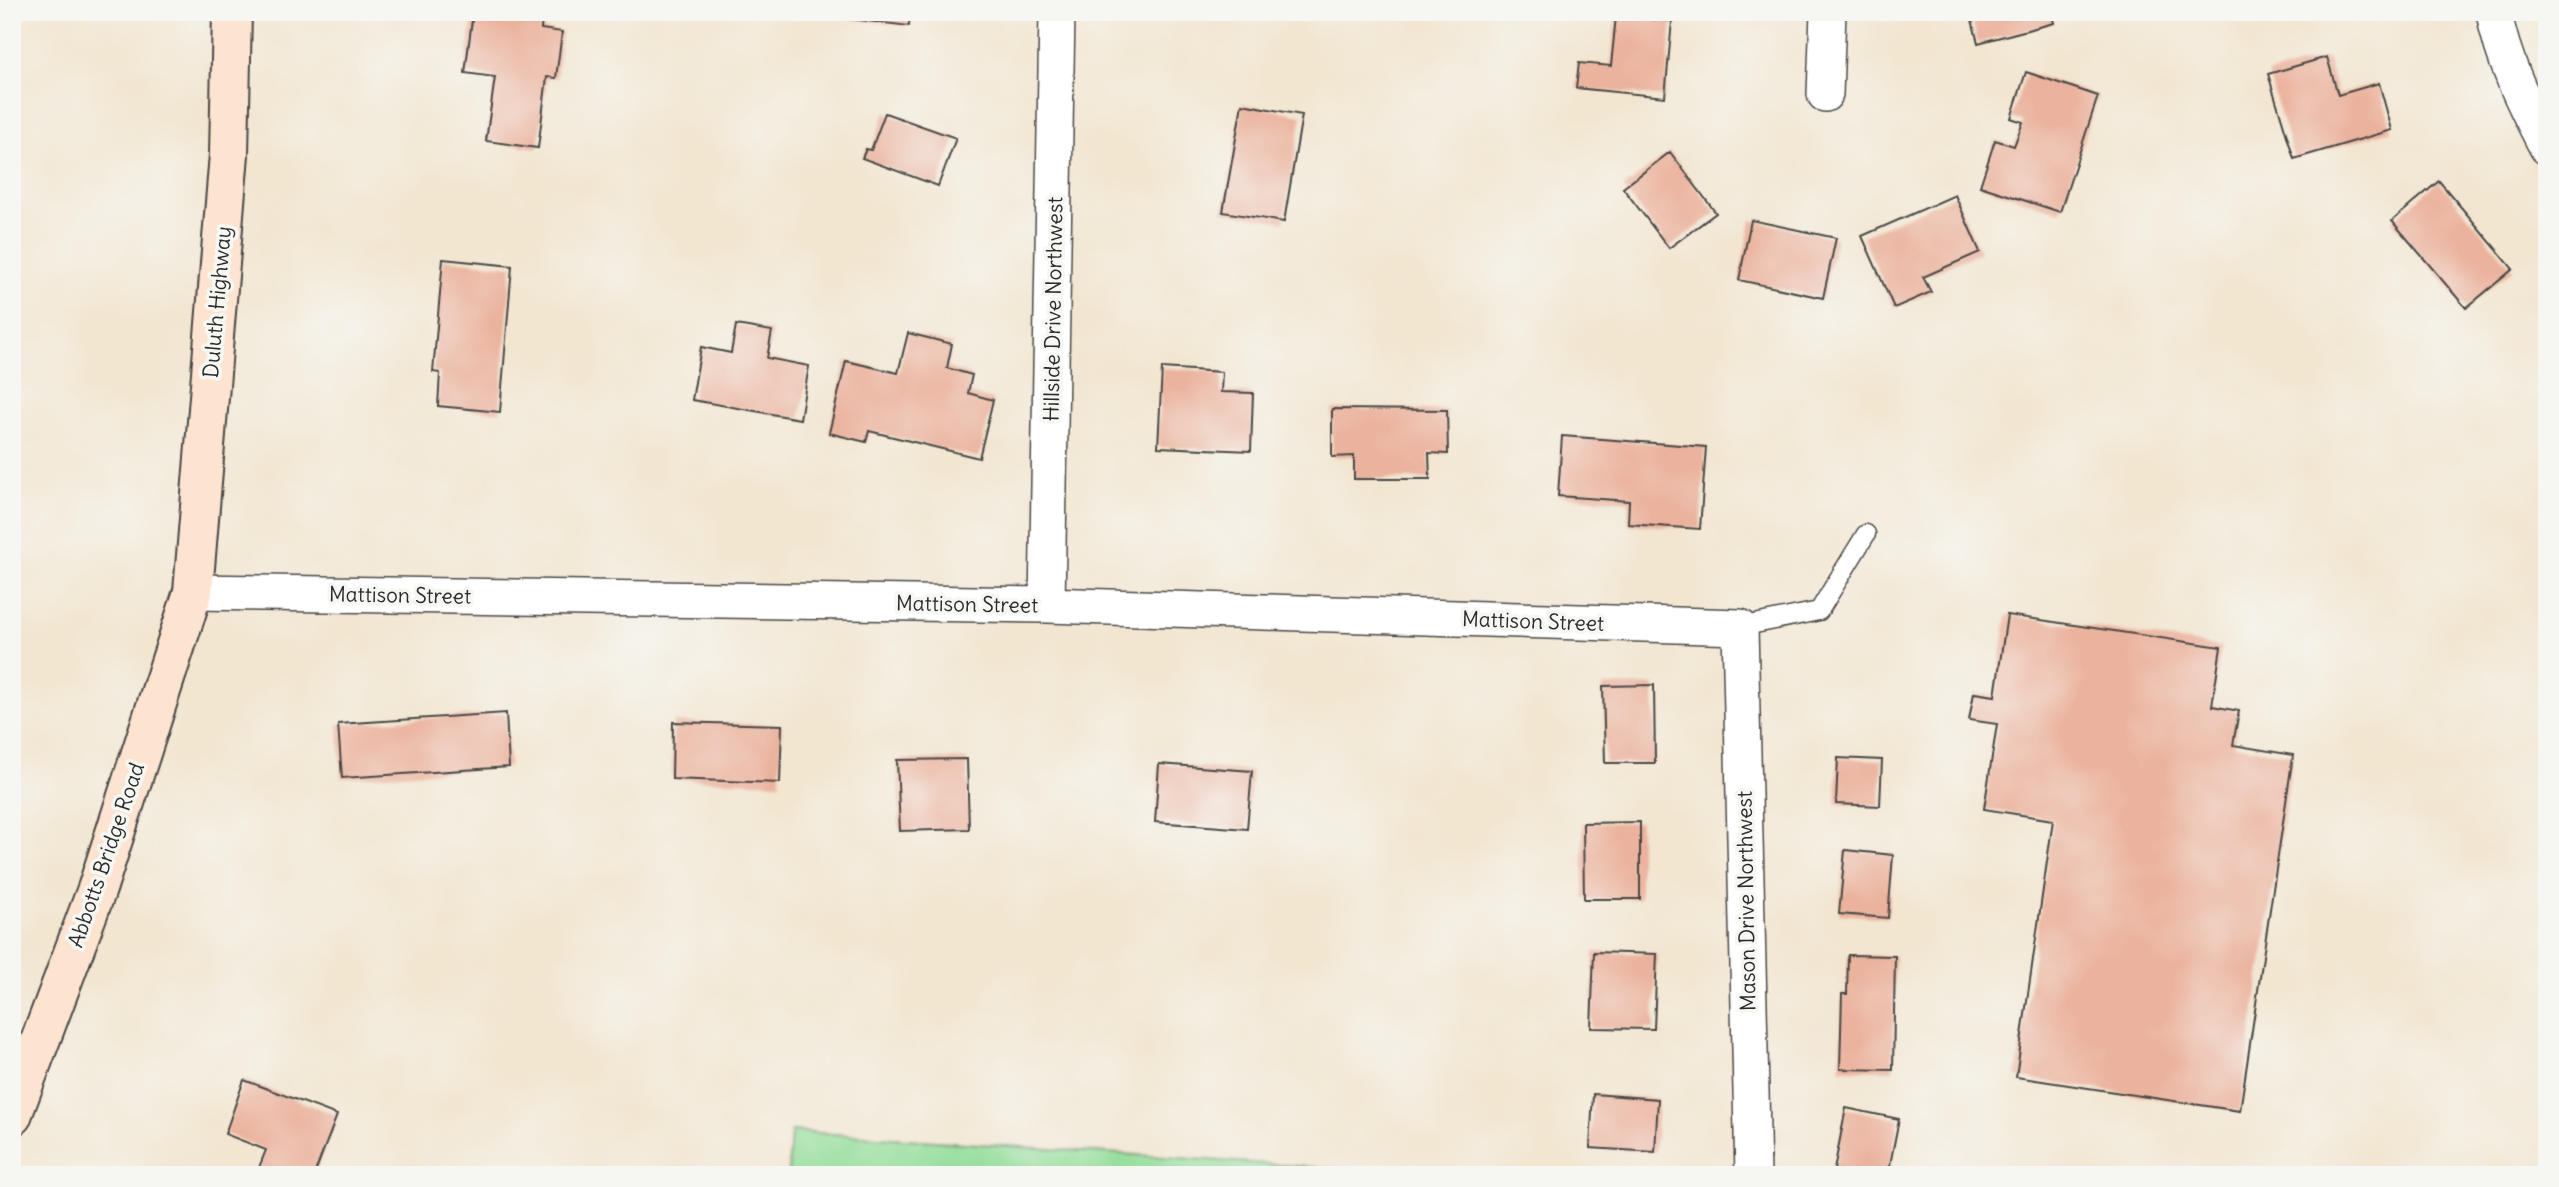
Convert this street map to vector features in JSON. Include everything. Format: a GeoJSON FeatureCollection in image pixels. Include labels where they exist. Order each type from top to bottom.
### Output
{"type":"FeatureCollection","features":[{"type":"Feature","properties":{"kind":"main road","name":"Duluth Highway"},"geometry":{"type":"LineString","coordinates":[[192,592],[229,154],[232,12]]}},
{"type":"Feature","properties":{"kind":"main road","name":"Abbotts Bridge Road"},"geometry":{"type":"LineString","coordinates":[[12,1116],[97,889],[192,592]]}},
{"type":"Feature","properties":{"kind":"street","name":"Hillside Drive Northwest"},"geometry":{"type":"LineString","coordinates":[[1047,605],[1057,12]]}},
{"type":"Feature","properties":{"kind":"street"},"geometry":{"type":"LineString","coordinates":[[1825,94],[1828,12]]}},
{"type":"Feature","properties":{"kind":"street"},"geometry":{"type":"LineString","coordinates":[[2494,12],[2498,34],[2531,117],[2547,147]]}},
{"type":"Feature","properties":{"kind":"street","name":"Mattison Street"},"geometry":{"type":"LineString","coordinates":[[192,592],[1047,605],[1740,627]]}},
{"type":"Feature","properties":{"kind":"street","name":"Mason Drive Northwest"},"geometry":{"type":"LineString","coordinates":[[1740,627],[1752,1175]]}},
{"type":"Feature","properties":{"kind":"lane"},"geometry":{"type":"LineString","coordinates":[[1740,627],[1819,611],[1866,534]]}},
{"type":"Feature","properties":{"kind":"green space"},"geometry":{"type":"Polygon","coordinates":[[[791,1131],[1397,1173],[1397,1175],[788,1175],[791,1131]]]}},
{"type":"Feature","properties":{"kind":"building"},"geometry":{"type":"Polygon","coordinates":[[[473,12],[543,12],[541,29],[562,32],[556,78],[547,77],[538,148],[486,141],[495,77],[465,73],[473,12]]]}},
{"type":"Feature","properties":{"kind":"building"},"geometry":{"type":"Polygon","coordinates":[[[851,12],[910,12],[909,26],[850,19],[851,12]]]}},
{"type":"Feature","properties":{"kind":"building"},"geometry":{"type":"Polygon","coordinates":[[[1970,12],[2051,12],[2054,23],[1978,43],[1970,12]]]}},
{"type":"Feature","properties":{"kind":"building"},"geometry":{"type":"Polygon","coordinates":[[[1616,16],[1672,21],[1665,97],[1576,88],[1579,63],[1611,66],[1616,16]]]}},
{"type":"Feature","properties":{"kind":"building"},"geometry":{"type":"Polygon","coordinates":[[[2327,57],[2338,95],[2379,83],[2392,130],[2294,159],[2268,74],[2327,57]]]}},
{"type":"Feature","properties":{"kind":"building"},"geometry":{"type":"Polygon","coordinates":[[[2026,72],[2098,96],[2060,212],[1980,186],[1995,140],[2014,146],[2023,122],[2011,118],[2026,72]]]}},
{"type":"Feature","properties":{"kind":"building"},"geometry":{"type":"Polygon","coordinates":[[[1242,104],[1302,115],[1284,222],[1223,212],[1242,104]]]}},
{"type":"Feature","properties":{"kind":"building"},"geometry":{"type":"Polygon","coordinates":[[[885,113],[956,138],[938,186],[862,158],[866,149],[871,150],[885,113]]]}},
{"type":"Feature","properties":{"kind":"building"},"geometry":{"type":"Polygon","coordinates":[[[1670,152],[1716,213],[1669,248],[1623,188],[1670,152]]]}},
{"type":"Feature","properties":{"kind":"building"},"geometry":{"type":"Polygon","coordinates":[[[2439,181],[2513,269],[2466,308],[2392,221],[2439,181]]]}},
{"type":"Feature","properties":{"kind":"building"},"geometry":{"type":"Polygon","coordinates":[[[1955,195],[1980,252],[1923,277],[1931,292],[1894,308],[1862,236],[1955,195]]]}},
{"type":"Feature","properties":{"kind":"building"},"geometry":{"type":"Polygon","coordinates":[[[1751,220],[1836,238],[1823,298],[1739,280],[1751,220]]]}},
{"type":"Feature","properties":{"kind":"building"},"geometry":{"type":"Polygon","coordinates":[[[443,259],[512,266],[500,412],[438,406],[440,373],[433,372],[443,259]]]}},
{"type":"Feature","properties":{"kind":"building"},"geometry":{"type":"Polygon","coordinates":[[[736,325],[772,331],[767,358],[809,366],[800,419],[692,400],[701,347],[731,353],[736,325]]]}},
{"type":"Feature","properties":{"kind":"building"},"geometry":{"type":"Polygon","coordinates":[[[908,333],[952,344],[947,368],[972,375],[968,393],[993,400],[979,458],[869,431],[866,442],[829,433],[846,361],[898,373],[908,333]]]}},
{"type":"Feature","properties":{"kind":"building"},"geometry":{"type":"Polygon","coordinates":[[[1162,368],[1222,372],[1221,392],[1253,393],[1251,451],[1158,447],[1162,368]]]}},
{"type":"Feature","properties":{"kind":"building"},"geometry":{"type":"Polygon","coordinates":[[[1332,409],[1447,410],[1448,454],[1429,453],[1430,479],[1354,479],[1354,456],[1332,457],[1332,409]]]}},
{"type":"Feature","properties":{"kind":"building"},"geometry":{"type":"Polygon","coordinates":[[[1562,436],[1706,447],[1700,529],[1628,524],[1629,501],[1558,496],[1562,436]]]}},
{"type":"Feature","properties":{"kind":"building"},"geometry":{"type":"Polygon","coordinates":[[[2007,615],[2221,647],[2212,706],[2239,711],[2233,745],[2293,755],[2240,1111],[2016,1077],[2053,820],[1984,809],[1997,724],[1969,720],[1974,693],[1995,696],[2007,615]]]}},
{"type":"Feature","properties":{"kind":"building"},"geometry":{"type":"Polygon","coordinates":[[[1654,685],[1655,763],[1605,763],[1603,686],[1654,685]]]}},
{"type":"Feature","properties":{"kind":"building"},"geometry":{"type":"Polygon","coordinates":[[[506,713],[509,767],[342,778],[338,724],[506,713]]]}},
{"type":"Feature","properties":{"kind":"building"},"geometry":{"type":"Polygon","coordinates":[[[673,722],[782,725],[780,783],[672,779],[673,722]]]}},
{"type":"Feature","properties":{"kind":"building"},"geometry":{"type":"Polygon","coordinates":[[[1838,758],[1882,760],[1880,806],[1836,804],[1838,758]]]}},
{"type":"Feature","properties":{"kind":"building"},"geometry":{"type":"Polygon","coordinates":[[[967,759],[969,829],[900,831],[897,760],[967,759]]]}},
{"type":"Feature","properties":{"kind":"building"},"geometry":{"type":"Polygon","coordinates":[[[1159,764],[1252,771],[1247,829],[1155,822],[1159,764]]]}},
{"type":"Feature","properties":{"kind":"building"},"geometry":{"type":"Polygon","coordinates":[[[1640,822],[1640,899],[1584,899],[1583,823],[1640,822]]]}},
{"type":"Feature","properties":{"kind":"building"},"geometry":{"type":"Polygon","coordinates":[[[1845,850],[1893,855],[1888,918],[1839,914],[1845,850]]]}},
{"type":"Feature","properties":{"kind":"building"},"geometry":{"type":"Polygon","coordinates":[[[1594,952],[1657,954],[1654,1029],[1591,1028],[1594,952]]]}},
{"type":"Feature","properties":{"kind":"building"},"geometry":{"type":"Polygon","coordinates":[[[1848,955],[1895,956],[1893,1070],[1840,1069],[1842,994],[1847,994],[1848,955]]]}},
{"type":"Feature","properties":{"kind":"building"},"geometry":{"type":"Polygon","coordinates":[[[244,1080],[337,1115],[314,1175],[256,1175],[266,1150],[225,1134],[244,1080]]]}},
{"type":"Feature","properties":{"kind":"building"},"geometry":{"type":"Polygon","coordinates":[[[1593,1094],[1658,1099],[1655,1152],[1590,1148],[1593,1094]]]}},
{"type":"Feature","properties":{"kind":"building"},"geometry":{"type":"Polygon","coordinates":[[[1846,1108],[1899,1119],[1888,1175],[1833,1175],[1846,1108]]]}}]}
